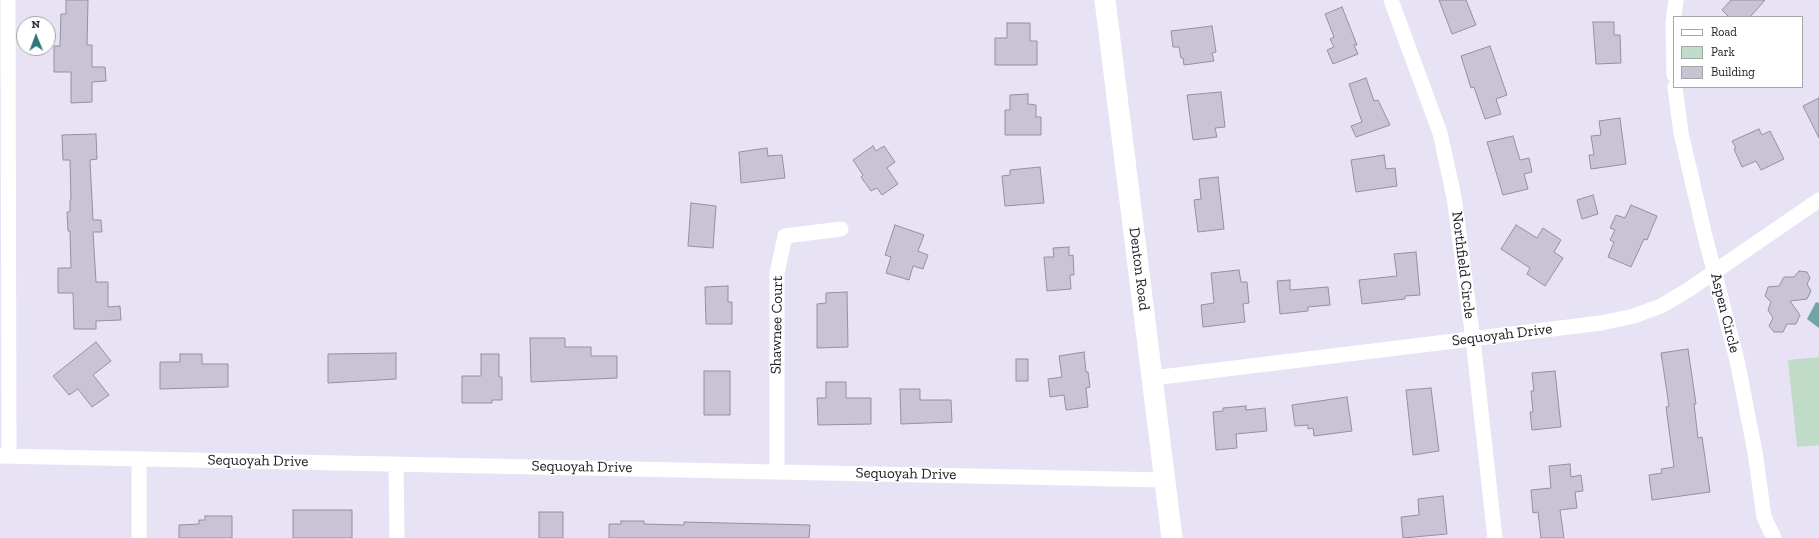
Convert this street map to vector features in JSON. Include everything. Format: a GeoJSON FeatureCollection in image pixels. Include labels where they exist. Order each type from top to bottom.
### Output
{"type":"FeatureCollection","features":[{"type":"Feature","properties":{"kind":"street"},"geometry":{"type":"LineString","coordinates":[[4,456],[5,181],[8,0]]}},
{"type":"Feature","properties":{"kind":"street","name":"Denton Road"},"geometry":{"type":"LineString","coordinates":[[1105,0],[1172,538]]}},
{"type":"Feature","properties":{"kind":"street","name":"Northfield Circle"},"geometry":{"type":"LineString","coordinates":[[1391,0],[1440,133],[1454,197],[1496,538]]}},
{"type":"Feature","properties":{"kind":"street"},"geometry":{"type":"LineString","coordinates":[[1674,16],[1676,0]]}},
{"type":"Feature","properties":{"kind":"street","name":"Aspen Circle"},"geometry":{"type":"LineString","coordinates":[[1675,88],[1681,133],[1737,360],[1764,516],[1774,538]]}},
{"type":"Feature","properties":{"kind":"street","name":"Sequoyah Drive"},"geometry":{"type":"LineString","coordinates":[[1152,378],[1601,323],[1634,316],[1661,306],[1819,200]]}},
{"type":"Feature","properties":{"kind":"street","name":"Shawnee Court"},"geometry":{"type":"LineString","coordinates":[[777,471],[777,273],[785,236],[841,229]]}},
{"type":"Feature","properties":{"kind":"street","name":"Sequoyah Drive"},"geometry":{"type":"LineString","coordinates":[[4,456],[1165,480]]}},
{"type":"Feature","properties":{"kind":"street"},"geometry":{"type":"LineString","coordinates":[[139,458],[139,538]]}},
{"type":"Feature","properties":{"kind":"street"},"geometry":{"type":"LineString","coordinates":[[396,464],[397,538]]}},
{"type":"Feature","properties":{"kind":"green space"},"geometry":{"type":"Polygon","coordinates":[[[1819,357],[1819,445],[1797,447],[1788,360],[1819,357]]]}},
{"type":"Feature","properties":{"kind":"shaded area"},"geometry":{"type":"Polygon","coordinates":[[[1816,302],[1819,303],[1819,328],[1807,319],[1816,302]]]}},
{"type":"Feature","properties":{"kind":"building"},"geometry":{"type":"Polygon","coordinates":[[[66,0],[88,0],[87,45],[92,45],[92,67],[105,67],[106,81],[92,82],[92,102],[71,103],[71,72],[54,72],[54,56],[56,56],[56,46],[60,46],[61,14],[66,14],[66,0]]]}},
{"type":"Feature","properties":{"kind":"building"},"geometry":{"type":"Polygon","coordinates":[[[1439,0],[1466,0],[1476,25],[1452,34],[1439,0]]]}},
{"type":"Feature","properties":{"kind":"building"},"geometry":{"type":"Polygon","coordinates":[[[1731,0],[1765,0],[1751,16],[1728,16],[1722,10],[1731,0]]]}},
{"type":"Feature","properties":{"kind":"building"},"geometry":{"type":"Polygon","coordinates":[[[1342,7],[1357,45],[1354,45],[1358,54],[1333,64],[1327,50],[1334,47],[1330,39],[1334,37],[1325,14],[1342,7]]]}},
{"type":"Feature","properties":{"kind":"building"},"geometry":{"type":"Polygon","coordinates":[[[1593,22],[1614,22],[1614,35],[1620,35],[1621,63],[1596,64],[1593,22]]]}},
{"type":"Feature","properties":{"kind":"building"},"geometry":{"type":"Polygon","coordinates":[[[1007,23],[1030,23],[1030,41],[1037,41],[1037,65],[995,65],[995,38],[1007,38],[1007,23]]]}},
{"type":"Feature","properties":{"kind":"building"},"geometry":{"type":"Polygon","coordinates":[[[1212,26],[1216,52],[1212,53],[1214,61],[1184,65],[1179,47],[1173,47],[1171,31],[1212,26]]]}},
{"type":"Feature","properties":{"kind":"building"},"geometry":{"type":"Polygon","coordinates":[[[1490,46],[1507,95],[1496,99],[1501,114],[1485,119],[1474,87],[1471,88],[1461,56],[1490,46]]]}},
{"type":"Feature","properties":{"kind":"building"},"geometry":{"type":"Polygon","coordinates":[[[1366,78],[1374,101],[1378,100],[1390,125],[1356,137],[1351,126],[1362,122],[1349,84],[1366,78]]]}},
{"type":"Feature","properties":{"kind":"building"},"geometry":{"type":"Polygon","coordinates":[[[1221,92],[1225,127],[1215,128],[1217,137],[1193,140],[1187,95],[1221,92]]]}},
{"type":"Feature","properties":{"kind":"building"},"geometry":{"type":"Polygon","coordinates":[[[1028,94],[1028,104],[1036,105],[1036,117],[1041,117],[1041,135],[1005,135],[1005,110],[1010,110],[1010,95],[1028,94]]]}},
{"type":"Feature","properties":{"kind":"building"},"geometry":{"type":"Polygon","coordinates":[[[1819,98],[1819,138],[1803,106],[1819,98]]]}},
{"type":"Feature","properties":{"kind":"building"},"geometry":{"type":"Polygon","coordinates":[[[1620,118],[1626,164],[1591,169],[1589,155],[1594,155],[1591,136],[1601,135],[1599,121],[1620,118]]]}},
{"type":"Feature","properties":{"kind":"building"},"geometry":{"type":"Polygon","coordinates":[[[1759,129],[1762,135],[1770,131],[1784,159],[1761,170],[1756,161],[1742,167],[1734,149],[1736,148],[1732,141],[1759,129]]]}},
{"type":"Feature","properties":{"kind":"building"},"geometry":{"type":"Polygon","coordinates":[[[96,134],[97,159],[90,160],[93,220],[101,220],[102,232],[93,232],[96,282],[108,282],[108,307],[120,306],[121,320],[96,321],[96,329],[74,329],[73,293],[58,293],[58,268],[71,268],[70,231],[68,231],[67,212],[70,212],[71,200],[70,160],[63,160],[62,135],[96,134]]]}},
{"type":"Feature","properties":{"kind":"building"},"geometry":{"type":"Polygon","coordinates":[[[1513,136],[1520,160],[1529,158],[1532,172],[1524,174],[1528,189],[1503,195],[1487,142],[1513,136]]]}},
{"type":"Feature","properties":{"kind":"building"},"geometry":{"type":"Polygon","coordinates":[[[873,146],[876,151],[884,146],[895,162],[887,168],[898,184],[882,195],[877,188],[871,191],[861,177],[863,175],[853,160],[873,146]]]}},
{"type":"Feature","properties":{"kind":"building"},"geometry":{"type":"Polygon","coordinates":[[[767,148],[768,156],[782,155],[785,178],[741,183],[739,152],[767,148]]]}},
{"type":"Feature","properties":{"kind":"building"},"geometry":{"type":"Polygon","coordinates":[[[1384,155],[1386,169],[1395,168],[1397,186],[1356,192],[1351,160],[1384,155]]]}},
{"type":"Feature","properties":{"kind":"building"},"geometry":{"type":"Polygon","coordinates":[[[1040,167],[1044,203],[1005,206],[1002,176],[1010,175],[1010,170],[1040,167]]]}},
{"type":"Feature","properties":{"kind":"building"},"geometry":{"type":"Polygon","coordinates":[[[1218,177],[1224,229],[1198,232],[1194,200],[1201,199],[1199,179],[1218,177]]]}},
{"type":"Feature","properties":{"kind":"building"},"geometry":{"type":"Polygon","coordinates":[[[1593,195],[1598,214],[1582,219],[1577,200],[1593,195]]]}},
{"type":"Feature","properties":{"kind":"building"},"geometry":{"type":"Polygon","coordinates":[[[691,203],[716,206],[713,248],[688,246],[691,203]]]}},
{"type":"Feature","properties":{"kind":"building"},"geometry":{"type":"Polygon","coordinates":[[[1631,205],[1657,216],[1647,240],[1644,239],[1631,267],[1608,257],[1614,242],[1610,240],[1615,230],[1610,228],[1616,215],[1625,218],[1631,205]]]}},
{"type":"Feature","properties":{"kind":"building"},"geometry":{"type":"Polygon","coordinates":[[[895,225],[924,235],[918,251],[928,255],[923,269],[913,266],[909,280],[886,273],[891,257],[885,255],[895,225]]]}},
{"type":"Feature","properties":{"kind":"building"},"geometry":{"type":"Polygon","coordinates":[[[1516,225],[1537,238],[1543,228],[1561,240],[1554,252],[1563,258],[1545,286],[1527,274],[1530,268],[1501,249],[1516,225]]]}},
{"type":"Feature","properties":{"kind":"building"},"geometry":{"type":"Polygon","coordinates":[[[1069,247],[1069,256],[1073,255],[1074,275],[1070,275],[1071,289],[1047,291],[1044,257],[1054,257],[1053,248],[1069,247]]]}},
{"type":"Feature","properties":{"kind":"building"},"geometry":{"type":"Polygon","coordinates":[[[1416,252],[1420,295],[1405,296],[1405,299],[1362,304],[1359,280],[1397,276],[1394,254],[1416,252]]]}},
{"type":"Feature","properties":{"kind":"building"},"geometry":{"type":"Polygon","coordinates":[[[1239,270],[1241,282],[1247,282],[1249,303],[1243,304],[1245,322],[1203,327],[1201,305],[1214,303],[1211,273],[1239,270]]]}},
{"type":"Feature","properties":{"kind":"building"},"geometry":{"type":"Polygon","coordinates":[[[1799,271],[1807,272],[1810,278],[1807,284],[1811,291],[1807,299],[1790,301],[1800,315],[1796,324],[1787,324],[1783,332],[1774,332],[1769,326],[1773,318],[1768,310],[1771,302],[1765,296],[1768,287],[1779,286],[1784,277],[1794,277],[1799,271]]]}},
{"type":"Feature","properties":{"kind":"building"},"geometry":{"type":"Polygon","coordinates":[[[1290,280],[1290,290],[1328,287],[1330,305],[1308,307],[1308,311],[1280,314],[1277,281],[1290,280]]]}},
{"type":"Feature","properties":{"kind":"building"},"geometry":{"type":"Polygon","coordinates":[[[728,286],[728,302],[732,302],[732,324],[706,324],[705,287],[728,286]]]}},
{"type":"Feature","properties":{"kind":"building"},"geometry":{"type":"Polygon","coordinates":[[[847,292],[848,347],[817,348],[817,304],[826,303],[826,293],[847,292]]]}},
{"type":"Feature","properties":{"kind":"building"},"geometry":{"type":"Polygon","coordinates":[[[530,338],[565,338],[565,347],[591,347],[591,356],[617,356],[617,378],[531,382],[530,338]]]}},
{"type":"Feature","properties":{"kind":"building"},"geometry":{"type":"Polygon","coordinates":[[[96,342],[111,361],[93,375],[109,395],[92,407],[78,389],[69,395],[53,376],[96,342]]]}},
{"type":"Feature","properties":{"kind":"building"},"geometry":{"type":"Polygon","coordinates":[[[1688,349],[1696,404],[1694,404],[1698,438],[1702,437],[1710,492],[1652,500],[1649,475],[1662,473],[1661,469],[1674,467],[1666,407],[1669,406],[1661,353],[1688,349]]]}},
{"type":"Feature","properties":{"kind":"building"},"geometry":{"type":"Polygon","coordinates":[[[1084,352],[1086,372],[1088,372],[1090,387],[1086,388],[1088,407],[1066,410],[1064,395],[1050,397],[1048,379],[1062,377],[1059,356],[1084,352]]]}},
{"type":"Feature","properties":{"kind":"building"},"geometry":{"type":"Polygon","coordinates":[[[396,353],[396,379],[328,383],[328,354],[396,353]]]}},
{"type":"Feature","properties":{"kind":"building"},"geometry":{"type":"Polygon","coordinates":[[[180,354],[202,354],[202,364],[228,364],[228,387],[160,389],[160,362],[180,362],[180,354]]]}},
{"type":"Feature","properties":{"kind":"building"},"geometry":{"type":"Polygon","coordinates":[[[481,354],[499,354],[499,377],[502,377],[502,400],[492,400],[492,403],[462,403],[462,376],[481,376],[481,354]]]}},
{"type":"Feature","properties":{"kind":"building"},"geometry":{"type":"Polygon","coordinates":[[[1016,359],[1028,359],[1028,381],[1016,381],[1016,359]]]}},
{"type":"Feature","properties":{"kind":"building"},"geometry":{"type":"Polygon","coordinates":[[[704,371],[730,371],[730,415],[704,415],[704,371]]]}},
{"type":"Feature","properties":{"kind":"building"},"geometry":{"type":"Polygon","coordinates":[[[1555,371],[1561,427],[1532,430],[1530,412],[1533,412],[1531,391],[1534,391],[1532,373],[1555,371]]]}},
{"type":"Feature","properties":{"kind":"building"},"geometry":{"type":"Polygon","coordinates":[[[826,382],[846,382],[846,398],[871,398],[871,424],[818,425],[817,398],[826,398],[826,382]]]}},
{"type":"Feature","properties":{"kind":"building"},"geometry":{"type":"Polygon","coordinates":[[[1431,388],[1439,451],[1413,455],[1406,390],[1431,388]]]}},
{"type":"Feature","properties":{"kind":"building"},"geometry":{"type":"Polygon","coordinates":[[[900,389],[920,389],[920,400],[951,400],[952,422],[901,424],[900,389]]]}},
{"type":"Feature","properties":{"kind":"building"},"geometry":{"type":"Polygon","coordinates":[[[1347,397],[1352,431],[1314,436],[1313,428],[1308,429],[1308,425],[1295,426],[1292,405],[1347,397]]]}},
{"type":"Feature","properties":{"kind":"building"},"geometry":{"type":"Polygon","coordinates":[[[1246,406],[1246,410],[1265,408],[1267,431],[1236,434],[1237,448],[1216,450],[1213,412],[1223,411],[1223,408],[1246,406]]]}},
{"type":"Feature","properties":{"kind":"building"},"geometry":{"type":"Polygon","coordinates":[[[1570,464],[1571,477],[1581,475],[1583,491],[1575,492],[1577,508],[1560,510],[1564,538],[1541,538],[1538,512],[1533,513],[1531,490],[1551,488],[1549,466],[1570,464]]]}},
{"type":"Feature","properties":{"kind":"building"},"geometry":{"type":"Polygon","coordinates":[[[1443,496],[1447,534],[1403,538],[1401,517],[1419,515],[1418,499],[1443,496]]]}},
{"type":"Feature","properties":{"kind":"building"},"geometry":{"type":"Polygon","coordinates":[[[293,510],[352,510],[352,538],[293,538],[293,510]]]}},
{"type":"Feature","properties":{"kind":"building"},"geometry":{"type":"Polygon","coordinates":[[[539,512],[563,512],[563,538],[539,538],[539,512]]]}},
{"type":"Feature","properties":{"kind":"building"},"geometry":{"type":"Polygon","coordinates":[[[205,516],[232,516],[232,538],[179,538],[179,525],[199,524],[199,520],[205,520],[205,516]]]}},
{"type":"Feature","properties":{"kind":"building"},"geometry":{"type":"Polygon","coordinates":[[[621,521],[644,521],[644,524],[684,525],[684,522],[810,525],[809,538],[609,538],[609,524],[621,524],[621,521]]]}}]}
